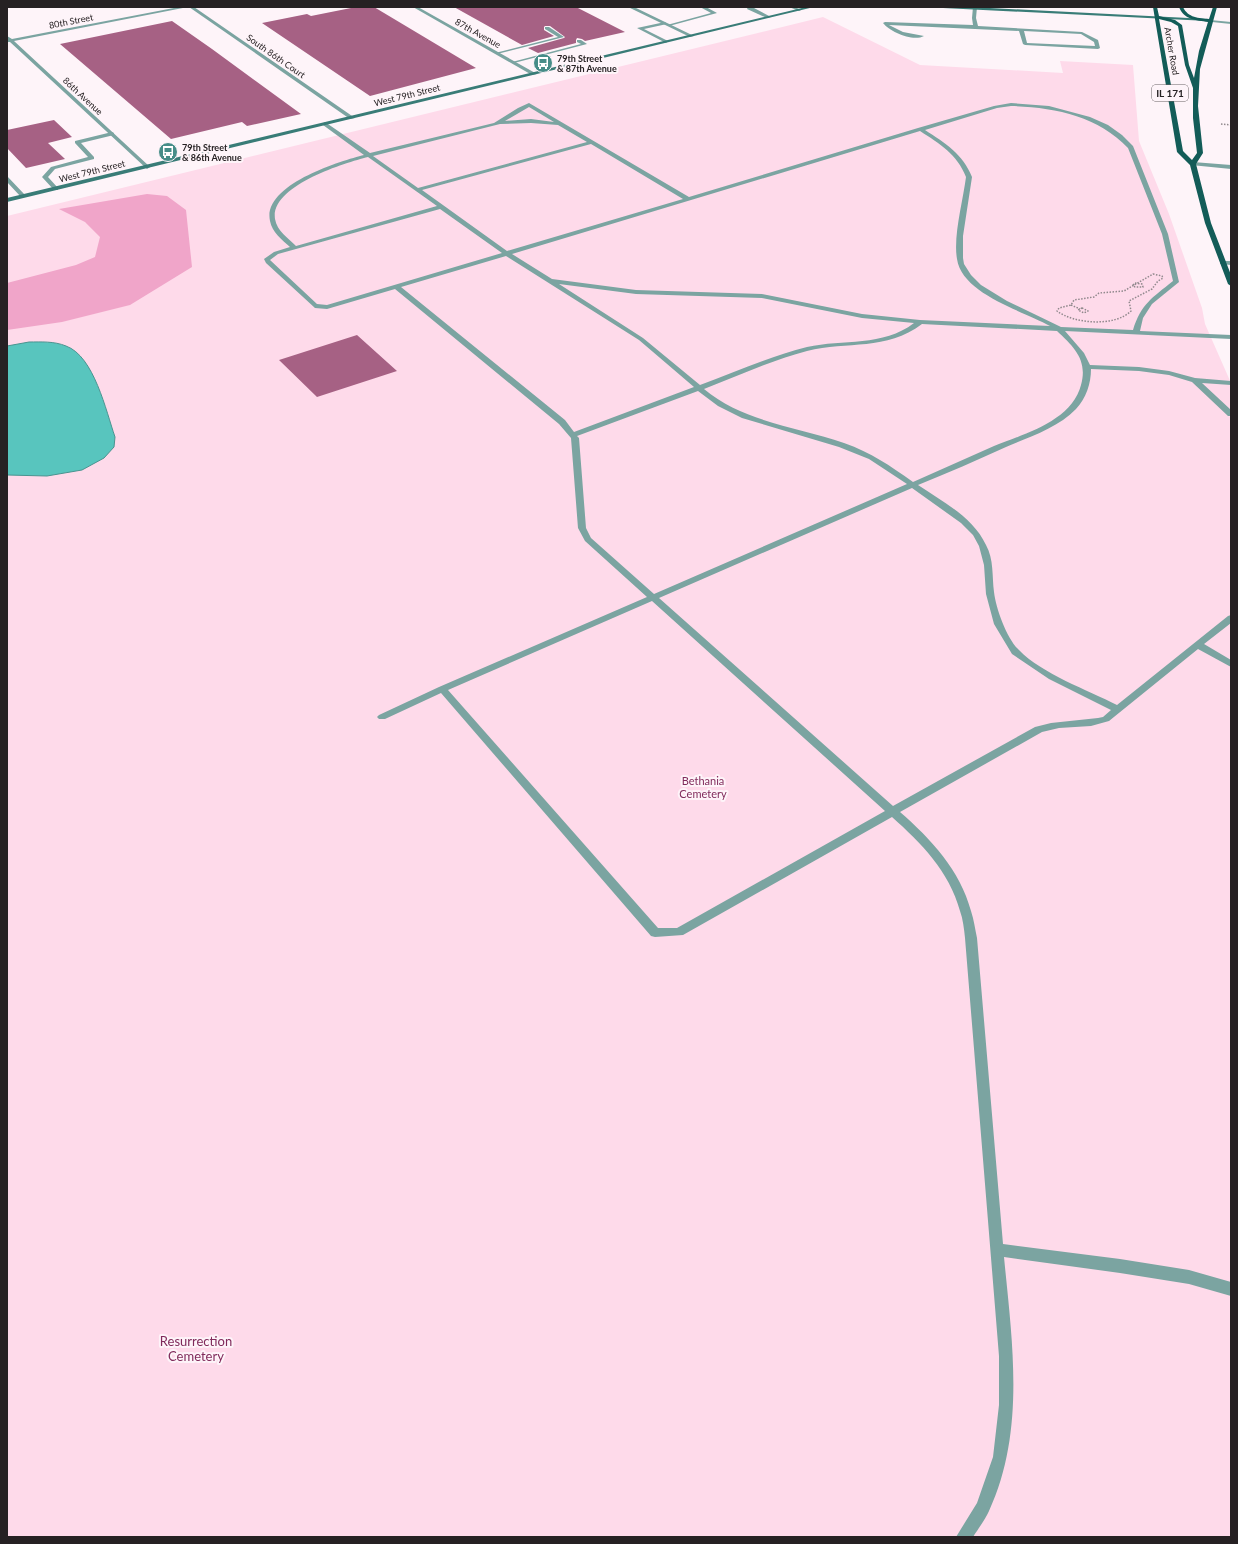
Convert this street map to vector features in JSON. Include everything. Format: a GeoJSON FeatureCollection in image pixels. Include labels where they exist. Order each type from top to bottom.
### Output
{"type":"FeatureCollection","features":[{"type":"Feature","properties":{"kind":"main road","name":"West 79th Street"},"geometry":{"type":"LineString","coordinates":[[7,200],[812,7]]}},
{"type":"Feature","properties":{"kind":"main road"},"geometry":{"type":"LineString","coordinates":[[943,7],[1212,21]]}},
{"type":"Feature","properties":{"kind":"main road","name":"Archer Road"},"geometry":{"type":"LineString","coordinates":[[1155,7],[1180,152],[1193,164],[1208,223],[1222,264],[1231,284]]}},
{"type":"Feature","properties":{"kind":"main road"},"geometry":{"type":"LineString","coordinates":[[1181,7],[1182,12],[1188,16],[1212,21]]}},
{"type":"Feature","properties":{"kind":"main road","name":"Archer Road"},"geometry":{"type":"LineString","coordinates":[[1193,164],[1200,153],[1197,131],[1197,91],[1200,56],[1212,21],[1215,7]]}},
{"type":"Feature","properties":{"kind":"main road"},"geometry":{"type":"LineString","coordinates":[[1157,17],[1173,21],[1180,25],[1187,65],[1197,91]]}},
{"type":"Feature","properties":{"kind":"street","name":"80th Street"},"geometry":{"type":"LineString","coordinates":[[8,39],[186,7]]}},
{"type":"Feature","properties":{"kind":"street","name":"South 86th Court"},"geometry":{"type":"LineString","coordinates":[[191,7],[352,118]]}},
{"type":"Feature","properties":{"kind":"street","name":"87th Avenue"},"geometry":{"type":"LineString","coordinates":[[415,7],[534,74]]}},
{"type":"Feature","properties":{"kind":"street"},"geometry":{"type":"LineString","coordinates":[[630,7],[692,36]]}},
{"type":"Feature","properties":{"kind":"street"},"geometry":{"type":"LineString","coordinates":[[666,42],[640,28],[667,24],[715,13],[702,7]]}},
{"type":"Feature","properties":{"kind":"street"},"geometry":{"type":"LineString","coordinates":[[791,7],[799,10]]}},
{"type":"Feature","properties":{"kind":"street"},"geometry":{"type":"LineString","coordinates":[[749,8],[769,17]]}},
{"type":"Feature","properties":{"kind":"street"},"geometry":{"type":"LineString","coordinates":[[975,8],[974,18],[976,27]]}},
{"type":"Feature","properties":{"kind":"street"},"geometry":{"type":"LineString","coordinates":[[1212,21],[1231,23]]}},
{"type":"Feature","properties":{"kind":"street"},"geometry":{"type":"LineString","coordinates":[[922,36],[906,35],[889,28],[885,23],[1082,33],[1096,41],[1098,48],[1025,44],[1021,30]]}},
{"type":"Feature","properties":{"kind":"street"},"geometry":{"type":"LineString","coordinates":[[497,53],[562,37],[547,28]]}},
{"type":"Feature","properties":{"kind":"street","name":"86th Avenue"},"geometry":{"type":"LineString","coordinates":[[8,39],[147,167]]}},
{"type":"Feature","properties":{"kind":"street"},"geometry":{"type":"LineString","coordinates":[[514,62],[585,44],[579,42]]}},
{"type":"Feature","properties":{"kind":"street"},"geometry":{"type":"LineString","coordinates":[[441,207],[295,248],[270,256],[267,259],[268,262],[315,306],[327,307],[1006,104],[1031,104],[1064,110],[1081,115],[1106,126],[1126,140],[1131,147],[1165,234],[1176,277],[1176,282],[1172,287],[1149,303],[1140,318],[1136,332]]}},
{"type":"Feature","properties":{"kind":"street"},"geometry":{"type":"LineString","coordinates":[[496,124],[513,112],[529,105],[688,199]]}},
{"type":"Feature","properties":{"kind":"street"},"geometry":{"type":"LineString","coordinates":[[295,248],[280,235],[273,223],[272,213],[289,189],[303,179],[338,164],[496,124],[531,121],[562,125]]}},
{"type":"Feature","properties":{"kind":"street"},"geometry":{"type":"LineString","coordinates":[[324,124],[506,253],[641,339],[721,404],[745,416],[858,450],[872,457],[913,484],[964,522],[976,534],[983,546],[988,565],[990,594],[998,624],[1015,652],[1052,677],[1118,709]]}},
{"type":"Feature","properties":{"kind":"street"},"geometry":{"type":"LineString","coordinates":[[382,717],[442,689],[1032,433],[1069,412],[1080,398],[1086,384],[1089,367],[1081,353],[1059,329],[1001,300],[983,289],[969,277],[960,263],[959,251],[969,177],[965,166],[958,155],[920,129]]}},
{"type":"Feature","properties":{"kind":"street"},"geometry":{"type":"LineString","coordinates":[[56,189],[44,177],[53,168],[92,158],[77,142],[112,134]]}},
{"type":"Feature","properties":{"kind":"street"},"geometry":{"type":"LineString","coordinates":[[417,190],[592,142]]}},
{"type":"Feature","properties":{"kind":"street"},"geometry":{"type":"LineString","coordinates":[[1193,164],[1231,167]]}},
{"type":"Feature","properties":{"kind":"street"},"geometry":{"type":"LineString","coordinates":[[7,178],[24,196]]}},
{"type":"Feature","properties":{"kind":"street"},"geometry":{"type":"LineString","coordinates":[[1222,264],[1231,263]]}},
{"type":"Feature","properties":{"kind":"street"},"geometry":{"type":"LineString","coordinates":[[549,280],[636,292],[762,296],[862,316],[920,322],[1231,337]]}},
{"type":"Feature","properties":{"kind":"street"},"geometry":{"type":"LineString","coordinates":[[396,286],[562,422],[573,434],[575,438],[582,528],[588,539],[598,550],[921,837],[941,860],[954,881],[965,908],[972,938],[1006,1356],[1006,1405],[1000,1457],[983,1507],[964,1537]]}},
{"type":"Feature","properties":{"kind":"street"},"geometry":{"type":"LineString","coordinates":[[573,434],[790,354],[806,349],[894,338],[912,330],[920,322]]}},
{"type":"Feature","properties":{"kind":"street"},"geometry":{"type":"LineString","coordinates":[[1089,367],[1139,369],[1196,380],[1231,383]]}},
{"type":"Feature","properties":{"kind":"street"},"geometry":{"type":"LineString","coordinates":[[1196,380],[1231,414]]}},
{"type":"Feature","properties":{"kind":"street"},"geometry":{"type":"LineString","coordinates":[[442,689],[655,933],[679,932],[1042,728],[1057,725],[1096,722],[1106,719],[1231,618]]}},
{"type":"Feature","properties":{"kind":"street"},"geometry":{"type":"LineString","coordinates":[[1198,645],[1231,664]]}},
{"type":"Feature","properties":{"kind":"street"},"geometry":{"type":"LineString","coordinates":[[997,1250],[1120,1266],[1189,1277],[1231,1289]]}},
{"type":"Feature","properties":{"kind":"path"},"geometry":{"type":"LineString","coordinates":[[1221,124],[1231,125]]}},
{"type":"Feature","properties":{"kind":"path"},"geometry":{"type":"LineString","coordinates":[[1071,305],[1074,300],[1094,297],[1099,293],[1124,291],[1153,274],[1163,277],[1152,289],[1129,301],[1131,311],[1127,315],[1102,322],[1084,321],[1062,315],[1057,311],[1059,308],[1071,305],[1080,309]]}},
{"type":"Feature","properties":{"kind":"green space","name":"Bethania Cemetery"},"geometry":{"type":"Polygon","coordinates":[[[823,17],[920,65],[1063,73],[1060,61],[1133,65],[1139,141],[1169,214],[1202,308],[1205,324],[1231,383],[1231,1537],[7,1537],[7,216],[823,17]]]}},
{"type":"Feature","properties":{"kind":"shaded area"},"geometry":{"type":"Polygon","coordinates":[[[147,194],[167,196],[186,210],[192,267],[130,305],[62,322],[7,330],[7,283],[76,265],[95,257],[100,237],[85,222],[59,209],[147,194]]]}},
{"type":"Feature","properties":{"kind":"water"},"geometry":{"type":"Polygon","coordinates":[[[29,342],[57,343],[76,352],[84,361],[98,386],[115,437],[114,447],[104,458],[82,470],[47,476],[7,475],[7,346],[29,342]]]}},
{"type":"Feature","properties":{"kind":"building"},"geometry":{"type":"Polygon","coordinates":[[[356,7],[374,7],[476,68],[370,96],[262,23],[307,14],[311,16],[356,7]]]}},
{"type":"Feature","properties":{"kind":"building"},"geometry":{"type":"Polygon","coordinates":[[[454,7],[576,7],[625,32],[585,41],[577,38],[576,43],[538,53],[528,48],[565,37],[550,26],[545,26],[544,30],[554,36],[522,45],[454,7]]]}},
{"type":"Feature","properties":{"kind":"building"},"geometry":{"type":"Polygon","coordinates":[[[172,21],[301,114],[247,126],[242,122],[171,139],[60,44],[172,21]]]}},
{"type":"Feature","properties":{"kind":"building"},"geometry":{"type":"Polygon","coordinates":[[[54,120],[72,137],[48,143],[65,159],[26,168],[7,148],[7,130],[54,120]]]}},
{"type":"Feature","properties":{"kind":"building"},"geometry":{"type":"Polygon","coordinates":[[[357,335],[397,371],[317,397],[279,360],[357,335]]]}},
{"type":"Feature","properties":{"kind":"place","name":"79th Street & 87th Avenue"},"geometry":{"type":"Point","coordinates":[543,63]}},
{"type":"Feature","properties":{"kind":"place","name":"79th Street & 86th Avenue"},"geometry":{"type":"Point","coordinates":[168,152]}},
{"type":"Feature","properties":{"kind":"park label","name":"Resurrection Cemetery"},"geometry":{"type":"Point","coordinates":[196,1348]}}]}
